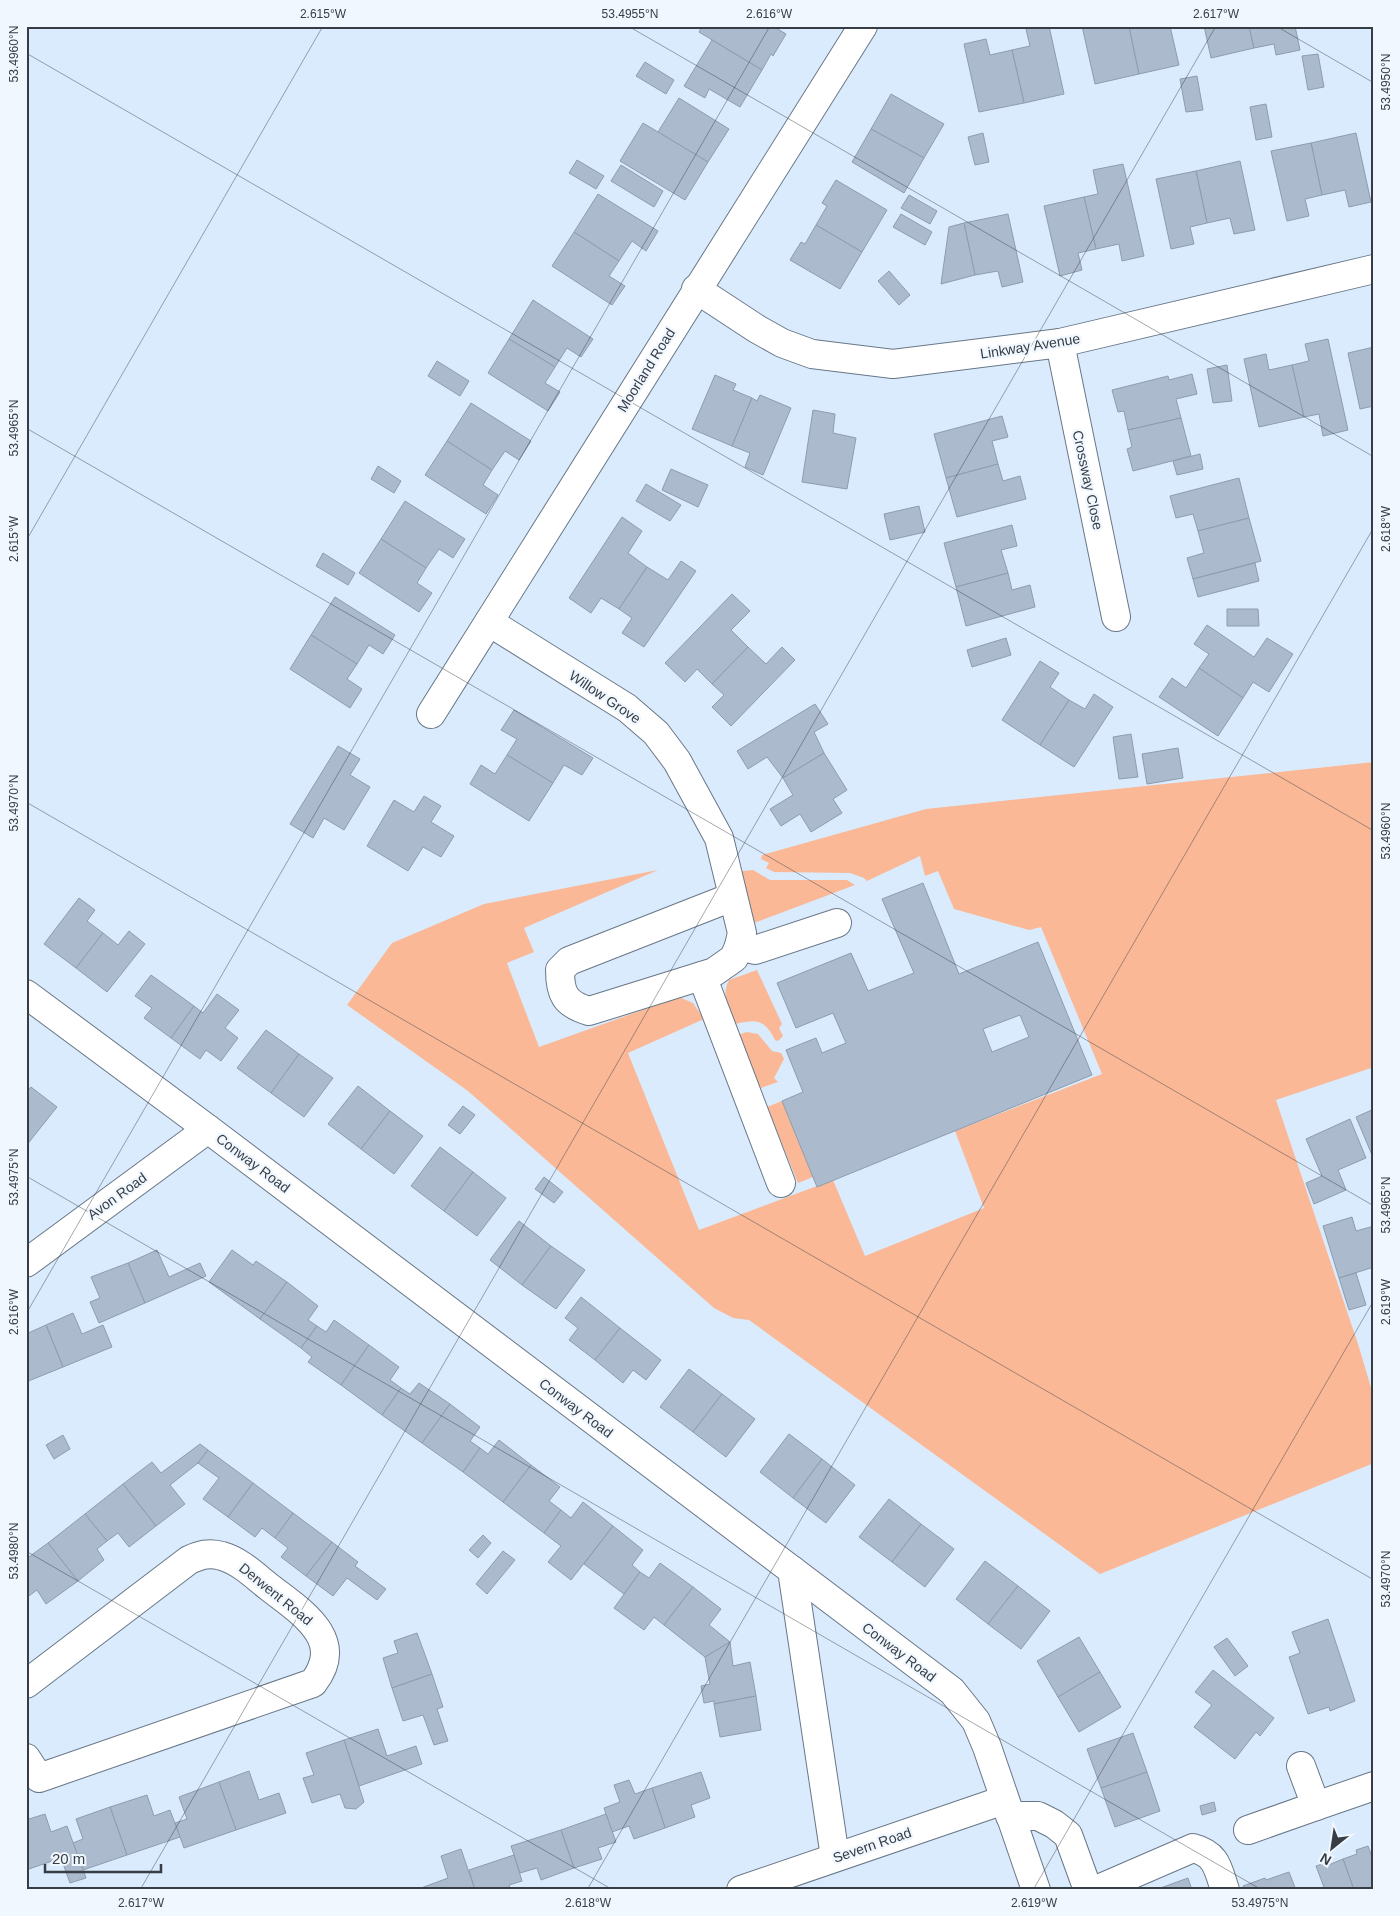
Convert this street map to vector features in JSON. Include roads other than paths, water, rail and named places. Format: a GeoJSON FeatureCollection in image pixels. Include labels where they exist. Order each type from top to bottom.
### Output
{"type":"FeatureCollection","features":[{"type":"Feature","properties":{"kind":"street","name":"Moorland Road"},"geometry":{"type":"LineString","coordinates":[[431,714],[863,26]]}},
{"type":"Feature","properties":{"kind":"street","name":"Linkway Avenue"},"geometry":{"type":"LineString","coordinates":[[696,290],[782,343],[812,354],[893,364],[1060,343],[1374,269]]}},
{"type":"Feature","properties":{"kind":"street","name":"Crossway Close"},"geometry":{"type":"LineString","coordinates":[[1060,343],[1116,617]]}},
{"type":"Feature","properties":{"kind":"street","name":"Willow Grove"},"geometry":{"type":"LineString","coordinates":[[490,622],[627,708],[656,733],[677,761],[719,838],[742,934],[740,946]]}},
{"type":"Feature","properties":{"kind":"street"},"geometry":{"type":"LineString","coordinates":[[730,888],[569,961],[560,970],[560,983],[564,995],[576,1007],[589,1011],[714,972],[734,958],[740,946],[756,950],[838,923]]}},
{"type":"Feature","properties":{"kind":"street"},"geometry":{"type":"LineString","coordinates":[[702,976],[781,1183]]}},
{"type":"Feature","properties":{"kind":"street","name":"Conway Road"},"geometry":{"type":"LineString","coordinates":[[26,994],[208,1129],[952,1691],[976,1721],[1036,1890]]}},
{"type":"Feature","properties":{"kind":"street","name":"Avon Road"},"geometry":{"type":"LineString","coordinates":[[26,1263],[208,1129]]}},
{"type":"Feature","properties":{"kind":"street","name":"Derwent Road"},"geometry":{"type":"LineString","coordinates":[[26,1684],[188,1560],[206,1553],[237,1562],[304,1615],[319,1632],[325,1652],[320,1674],[313,1683],[40,1778],[26,1758]]}},
{"type":"Feature","properties":{"kind":"street"},"geometry":{"type":"LineString","coordinates":[[792,1570],[835,1857]]}},
{"type":"Feature","properties":{"kind":"street"},"geometry":{"type":"LineString","coordinates":[[1301,1766],[1316,1806]]}},
{"type":"Feature","properties":{"kind":"street"},"geometry":{"type":"LineString","coordinates":[[1248,1830],[1374,1786]]}},
{"type":"Feature","properties":{"kind":"street","name":"Severn Road"},"geometry":{"type":"LineString","coordinates":[[741,1890],[835,1857],[1007,1808],[1038,1816],[1054,1824],[1068,1835],[1088,1890]]}},
{"type":"Feature","properties":{"kind":"street"},"geometry":{"type":"LineString","coordinates":[[1096,1890],[1193,1848],[1203,1851],[1215,1860],[1225,1890]]}}]}
